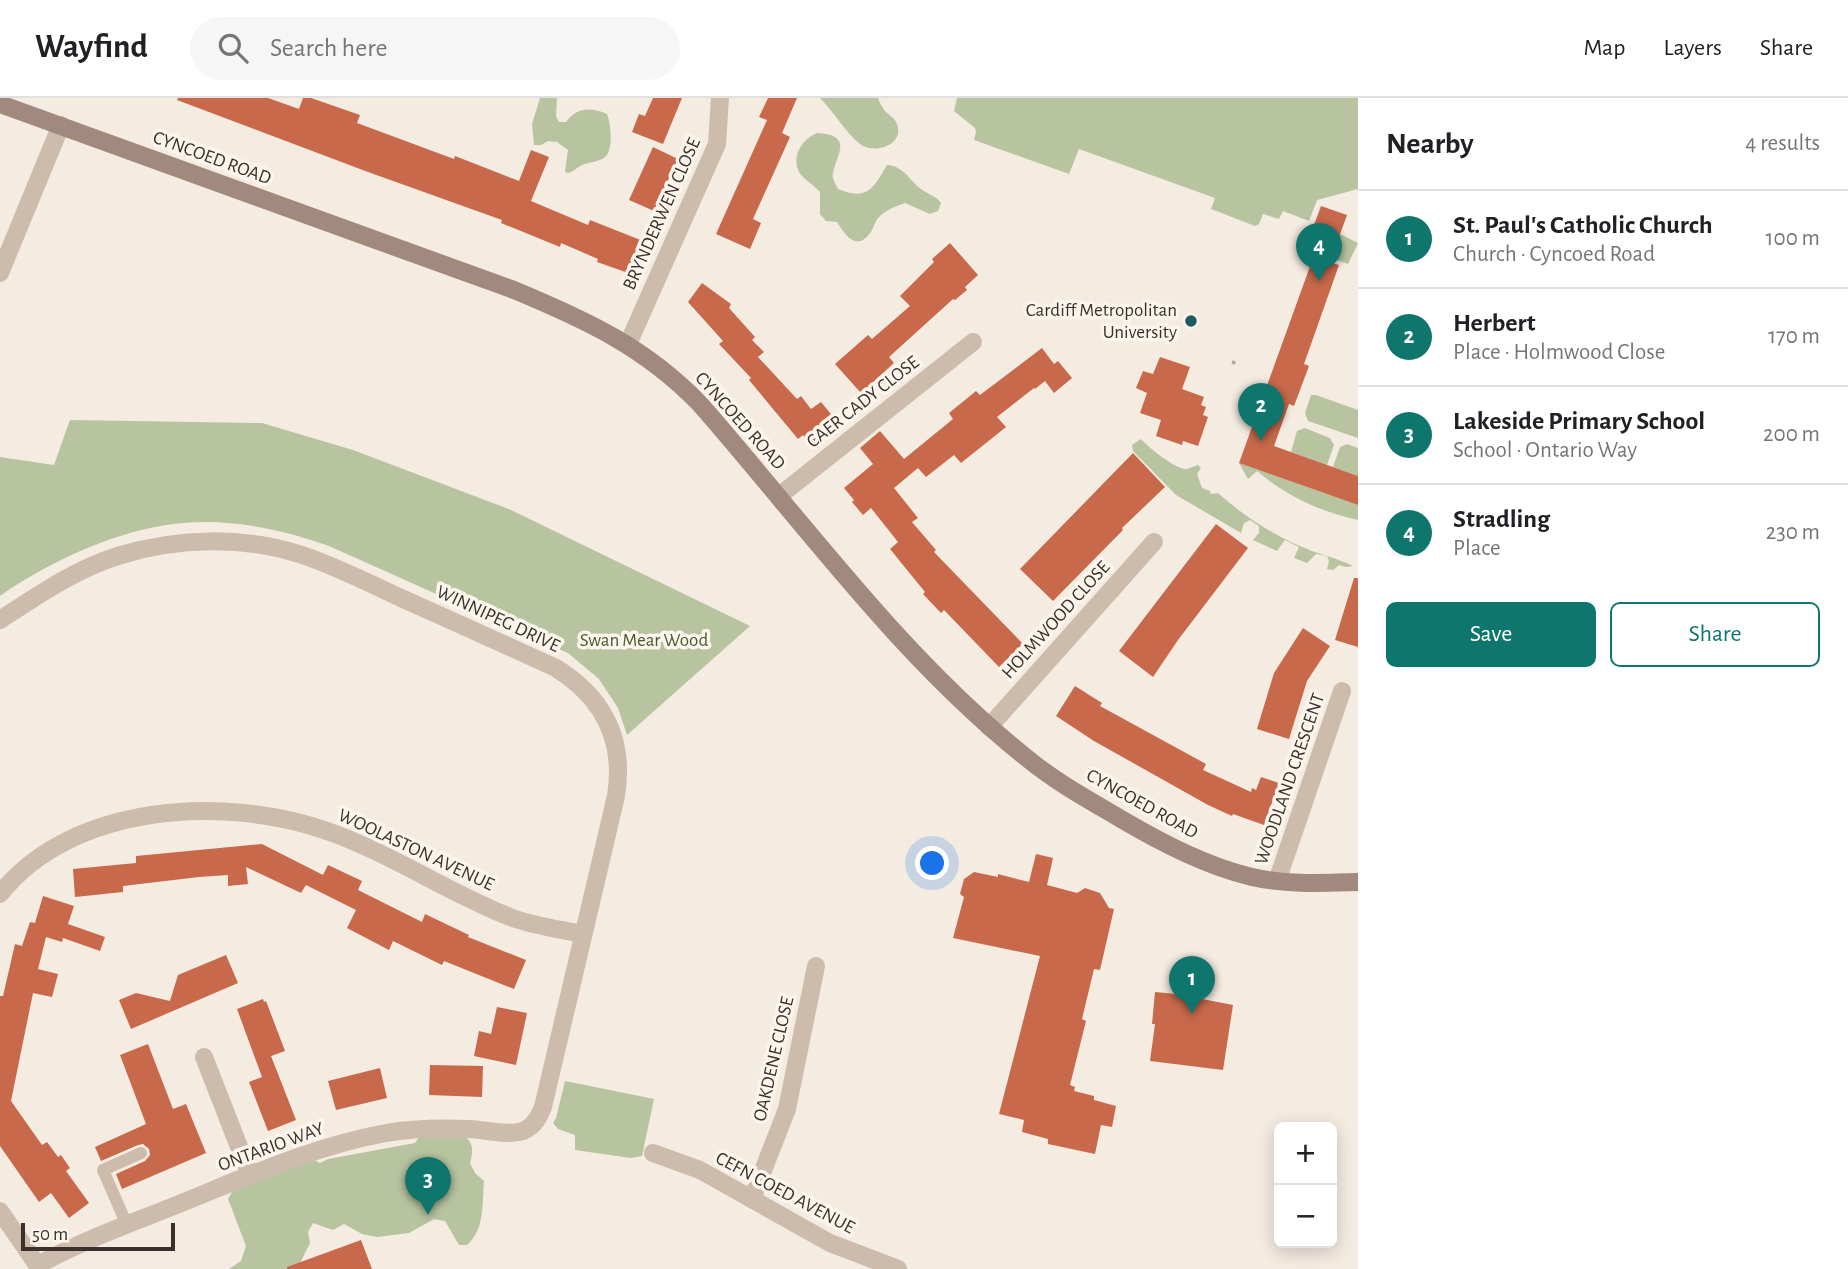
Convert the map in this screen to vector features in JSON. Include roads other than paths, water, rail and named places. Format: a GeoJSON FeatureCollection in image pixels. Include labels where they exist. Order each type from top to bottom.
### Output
{"type":"FeatureCollection","features":[{"type":"Feature","properties":{"kind":"street","name":"BRYNDERWEN CLOSE"},"geometry":{"type":"LineString","coordinates":[[628,344],[717,144],[720,98]]}},
{"type":"Feature","properties":{"kind":"street","name":"CYNCOED ROAD"},"geometry":{"type":"LineString","coordinates":[[0,104],[514,290],[594,325],[628,344],[685,388],[906,645],[951,692],[1045,772],[1133,826],[1213,865],[1254,878],[1278,881],[1358,882]]}},
{"type":"Feature","properties":{"kind":"street"},"geometry":{"type":"LineString","coordinates":[[0,274],[61,125]]}},
{"type":"Feature","properties":{"kind":"street","name":"CAER CADY CLOSE"},"geometry":{"type":"LineString","coordinates":[[779,496],[973,342]]}},
{"type":"Feature","properties":{"kind":"street","name":"WINNIPEG DRIVE"},"geometry":{"type":"LineString","coordinates":[[0,620],[69,576],[113,557],[173,543],[218,541],[264,546],[301,554],[573,678],[599,707],[608,723],[619,759],[616,796],[543,1107],[531,1127]]}},
{"type":"Feature","properties":{"kind":"street","name":"HOLMWOOD CLOSE"},"geometry":{"type":"LineString","coordinates":[[989,727],[1154,542]]}},
{"type":"Feature","properties":{"kind":"street","name":"WOODLAND CRESCENT"},"geometry":{"type":"LineString","coordinates":[[1278,881],[1342,691]]}},
{"type":"Feature","properties":{"kind":"street","name":"WOOLASTON AVENUE"},"geometry":{"type":"LineString","coordinates":[[0,894],[37,858],[68,840],[105,825],[185,812],[247,814],[279,818],[325,830],[512,918],[583,934]]}},
{"type":"Feature","properties":{"kind":"street","name":"OAKDENE CLOSE"},"geometry":{"type":"LineString","coordinates":[[752,1199],[787,1109],[816,966]]}},
{"type":"Feature","properties":{"kind":"street"},"geometry":{"type":"LineString","coordinates":[[204,1057],[250,1175]]}},
{"type":"Feature","properties":{"kind":"street","name":"ONTARIO WAY"},"geometry":{"type":"LineString","coordinates":[[39,1267],[75,1245],[325,1148],[398,1131],[438,1128],[512,1132],[531,1127]]}},
{"type":"Feature","properties":{"kind":"street","name":"CEFN COED AVENUE"},"geometry":{"type":"LineString","coordinates":[[653,1153],[700,1170],[830,1243],[898,1269]]}},
{"type":"Feature","properties":{"kind":"street"},"geometry":{"type":"LineString","coordinates":[[0,1211],[39,1267]]}},
{"type":"Feature","properties":{"kind":"lane"},"geometry":{"type":"LineString","coordinates":[[127,1225],[103,1170],[141,1153]]}},
{"type":"Feature","properties":{"kind":"place","name":"Stradling"},"geometry":{"type":"Point","coordinates":[1319,281]}},
{"type":"Feature","properties":{"kind":"place","name":"Cardiff Metropolitan University"},"geometry":{"type":"Point","coordinates":[1191,321]}},
{"type":"Feature","properties":{"kind":"place","name":"Herbert"},"geometry":{"type":"Point","coordinates":[1261,441]}},
{"type":"Feature","properties":{"kind":"place","name":"St. Paul's Catholic Church"},"geometry":{"type":"Point","coordinates":[1192,1014]}},
{"type":"Feature","properties":{"kind":"place","name":"Lakeside Primary School"},"geometry":{"type":"Point","coordinates":[428,1215]}},
{"type":"Feature","properties":{"kind":"park label","name":"Swan Mear Wood"},"geometry":{"type":"Point","coordinates":[644,640]}}]}
